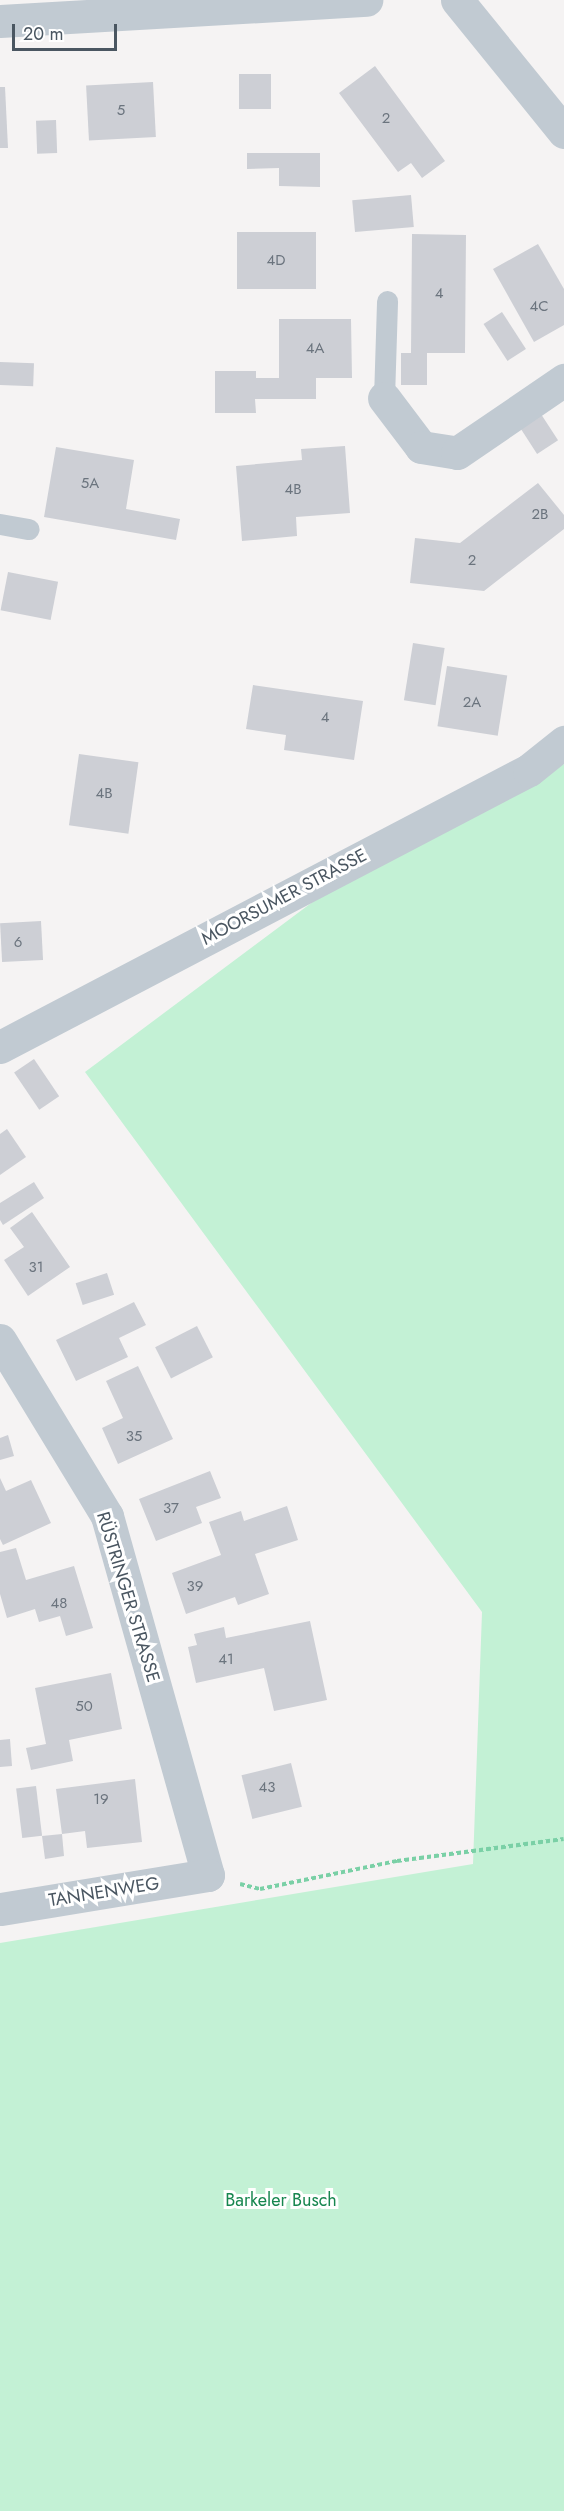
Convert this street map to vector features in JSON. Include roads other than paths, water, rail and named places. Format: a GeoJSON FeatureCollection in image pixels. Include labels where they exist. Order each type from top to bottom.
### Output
{"type":"FeatureCollection","features":[{"type":"Feature","properties":{"kind":"street"},"geometry":{"type":"LineString","coordinates":[[0,21],[366,0]]}},
{"type":"Feature","properties":{"kind":"street"},"geometry":{"type":"LineString","coordinates":[[457,0],[564,132]]}},
{"type":"Feature","properties":{"kind":"street"},"geometry":{"type":"LineString","coordinates":[[384,398],[421,447],[457,453],[564,380]]}},
{"type":"Feature","properties":{"kind":"street","name":"MOORSUMER STRASSE"},"geometry":{"type":"LineString","coordinates":[[0,1047],[529,770],[564,742]]}},
{"type":"Feature","properties":{"kind":"street","name":"RÜSTRINGER STRASSE"},"geometry":{"type":"LineString","coordinates":[[0,1340],[107,1516],[208,1875]]}},
{"type":"Feature","properties":{"kind":"street","name":"TANNENWEG"},"geometry":{"type":"LineString","coordinates":[[0,1909],[208,1875]]}},
{"type":"Feature","properties":{"kind":"lane"},"geometry":{"type":"LineString","coordinates":[[384,398],[387,301]]}},
{"type":"Feature","properties":{"kind":"lane"},"geometry":{"type":"LineString","coordinates":[[0,524],[29,529]]}},
{"type":"Feature","properties":{"kind":"park label","name":"Barkeler Busch"},"geometry":{"type":"Point","coordinates":[281,2200]}}]}
